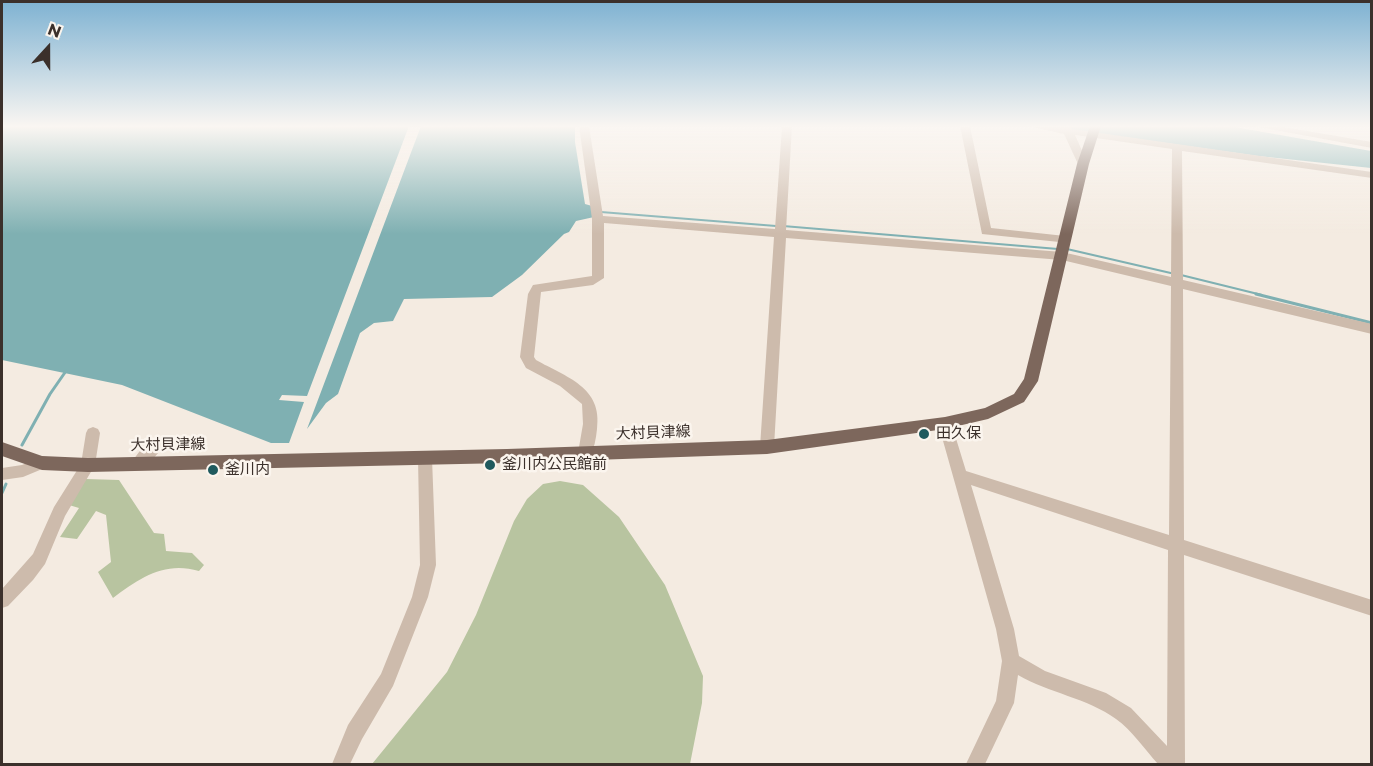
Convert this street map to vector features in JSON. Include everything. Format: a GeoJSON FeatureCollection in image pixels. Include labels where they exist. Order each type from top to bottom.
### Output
{"type":"FeatureCollection","features":[{"type":"Feature","properties":{"kind":"main road","name":"大村貝津線"},"geometry":{"type":"LineString","coordinates":[[2,449],[42,463],[88,465],[425,458],[767,447],[945,423],[988,413],[1019,398],[1031,381],[1083,164]]}},
{"type":"Feature","properties":{"kind":"street"},"geometry":{"type":"LineString","coordinates":[[585,453],[591,420],[590,406],[585,395],[531,364],[527,357],[534,294],[537,288],[593,281],[598,278],[598,218],[589,162]]}},
{"type":"Feature","properties":{"kind":"street"},"geometry":{"type":"LineString","coordinates":[[767,447],[785,162]]}},
{"type":"Feature","properties":{"kind":"street"},"geometry":{"type":"LineString","coordinates":[[972,162],[986,231],[1176,277],[1371,329]]}},
{"type":"Feature","properties":{"kind":"street"},"geometry":{"type":"LineString","coordinates":[[1176,765],[1177,162]]}},
{"type":"Feature","properties":{"kind":"street"},"geometry":{"type":"LineString","coordinates":[[1276,162],[1371,175]]}},
{"type":"Feature","properties":{"kind":"street"},"geometry":{"type":"LineString","coordinates":[[598,218],[780,228],[1063,249]]}},
{"type":"Feature","properties":{"kind":"street"},"geometry":{"type":"LineString","coordinates":[[945,423],[1005,628],[1011,661],[1005,703],[975,765]]}},
{"type":"Feature","properties":{"kind":"street"},"geometry":{"type":"LineString","coordinates":[[2,600],[27,575],[39,559],[59,512],[88,465],[93,433]]}},
{"type":"Feature","properties":{"kind":"street"},"geometry":{"type":"LineString","coordinates":[[138,464],[158,443]]}},
{"type":"Feature","properties":{"kind":"street"},"geometry":{"type":"LineString","coordinates":[[341,765],[355,732],[387,680],[420,597],[428,566],[425,458]]}},
{"type":"Feature","properties":{"kind":"street"},"geometry":{"type":"LineString","coordinates":[[2,474],[22,471],[42,463]]}},
{"type":"Feature","properties":{"kind":"street"},"geometry":{"type":"LineString","coordinates":[[962,476],[1371,608]]}},
{"type":"Feature","properties":{"kind":"street"},"geometry":{"type":"LineString","coordinates":[[1011,661],[1041,678],[1100,699],[1125,714],[1170,765]]}},
{"type":"Feature","properties":{"kind":"green space"},"geometry":{"type":"Polygon","coordinates":[[[86,479],[119,480],[154,533],[164,534],[166,551],[192,553],[204,565],[199,571],[175,568],[153,573],[113,598],[98,572],[111,562],[106,515],[96,511],[77,539],[60,537],[79,508],[69,505],[86,479]]]}},
{"type":"Feature","properties":{"kind":"green space"},"geometry":{"type":"Polygon","coordinates":[[[560,481],[583,485],[619,517],[665,585],[703,676],[702,703],[690,764],[372,764],[447,672],[476,615],[514,521],[527,499],[543,484],[560,481]]]}},
{"type":"Feature","properties":{"kind":"water"},"geometry":{"type":"Polygon","coordinates":[[[2,162],[395,162],[307,396],[282,395],[279,400],[304,402],[289,443],[271,443],[122,385],[2,360],[2,162]]]}},
{"type":"Feature","properties":{"kind":"water"},"geometry":{"type":"Polygon","coordinates":[[[408,162],[578,162],[585,204],[592,206],[594,217],[576,221],[569,232],[564,234],[522,275],[492,297],[404,299],[393,321],[374,323],[360,333],[338,394],[326,403],[307,429],[408,162]]]}},
{"type":"Feature","properties":{"kind":"water"},"geometry":{"type":"Polygon","coordinates":[[[1312,162],[1371,162],[1371,168],[1312,162]]]}},
{"type":"Feature","properties":{"kind":"waterway"},"geometry":{"type":"LineString","coordinates":[[601,212],[776,226]]}},
{"type":"Feature","properties":{"kind":"waterway"},"geometry":{"type":"LineString","coordinates":[[783,226],[1058,249]]}},
{"type":"Feature","properties":{"kind":"waterway"},"geometry":{"type":"LineString","coordinates":[[1067,249],[1175,274]]}},
{"type":"Feature","properties":{"kind":"waterway"},"geometry":{"type":"LineString","coordinates":[[1181,275],[1262,295]]}},
{"type":"Feature","properties":{"kind":"waterway"},"geometry":{"type":"LineString","coordinates":[[1256,294],[1372,323]]}},
{"type":"Feature","properties":{"kind":"waterway"},"geometry":{"type":"LineString","coordinates":[[22,445],[50,394],[66,371]]}},
{"type":"Feature","properties":{"kind":"waterway"},"geometry":{"type":"LineString","coordinates":[[2,493],[6,484]]}},
{"type":"Feature","properties":{"kind":"place","name":"田久保"},"geometry":{"type":"Point","coordinates":[924,434]}},
{"type":"Feature","properties":{"kind":"place","name":"釜川内公民館前"},"geometry":{"type":"Point","coordinates":[490,465]}},
{"type":"Feature","properties":{"kind":"place","name":"釜川内"},"geometry":{"type":"Point","coordinates":[213,470]}}]}
